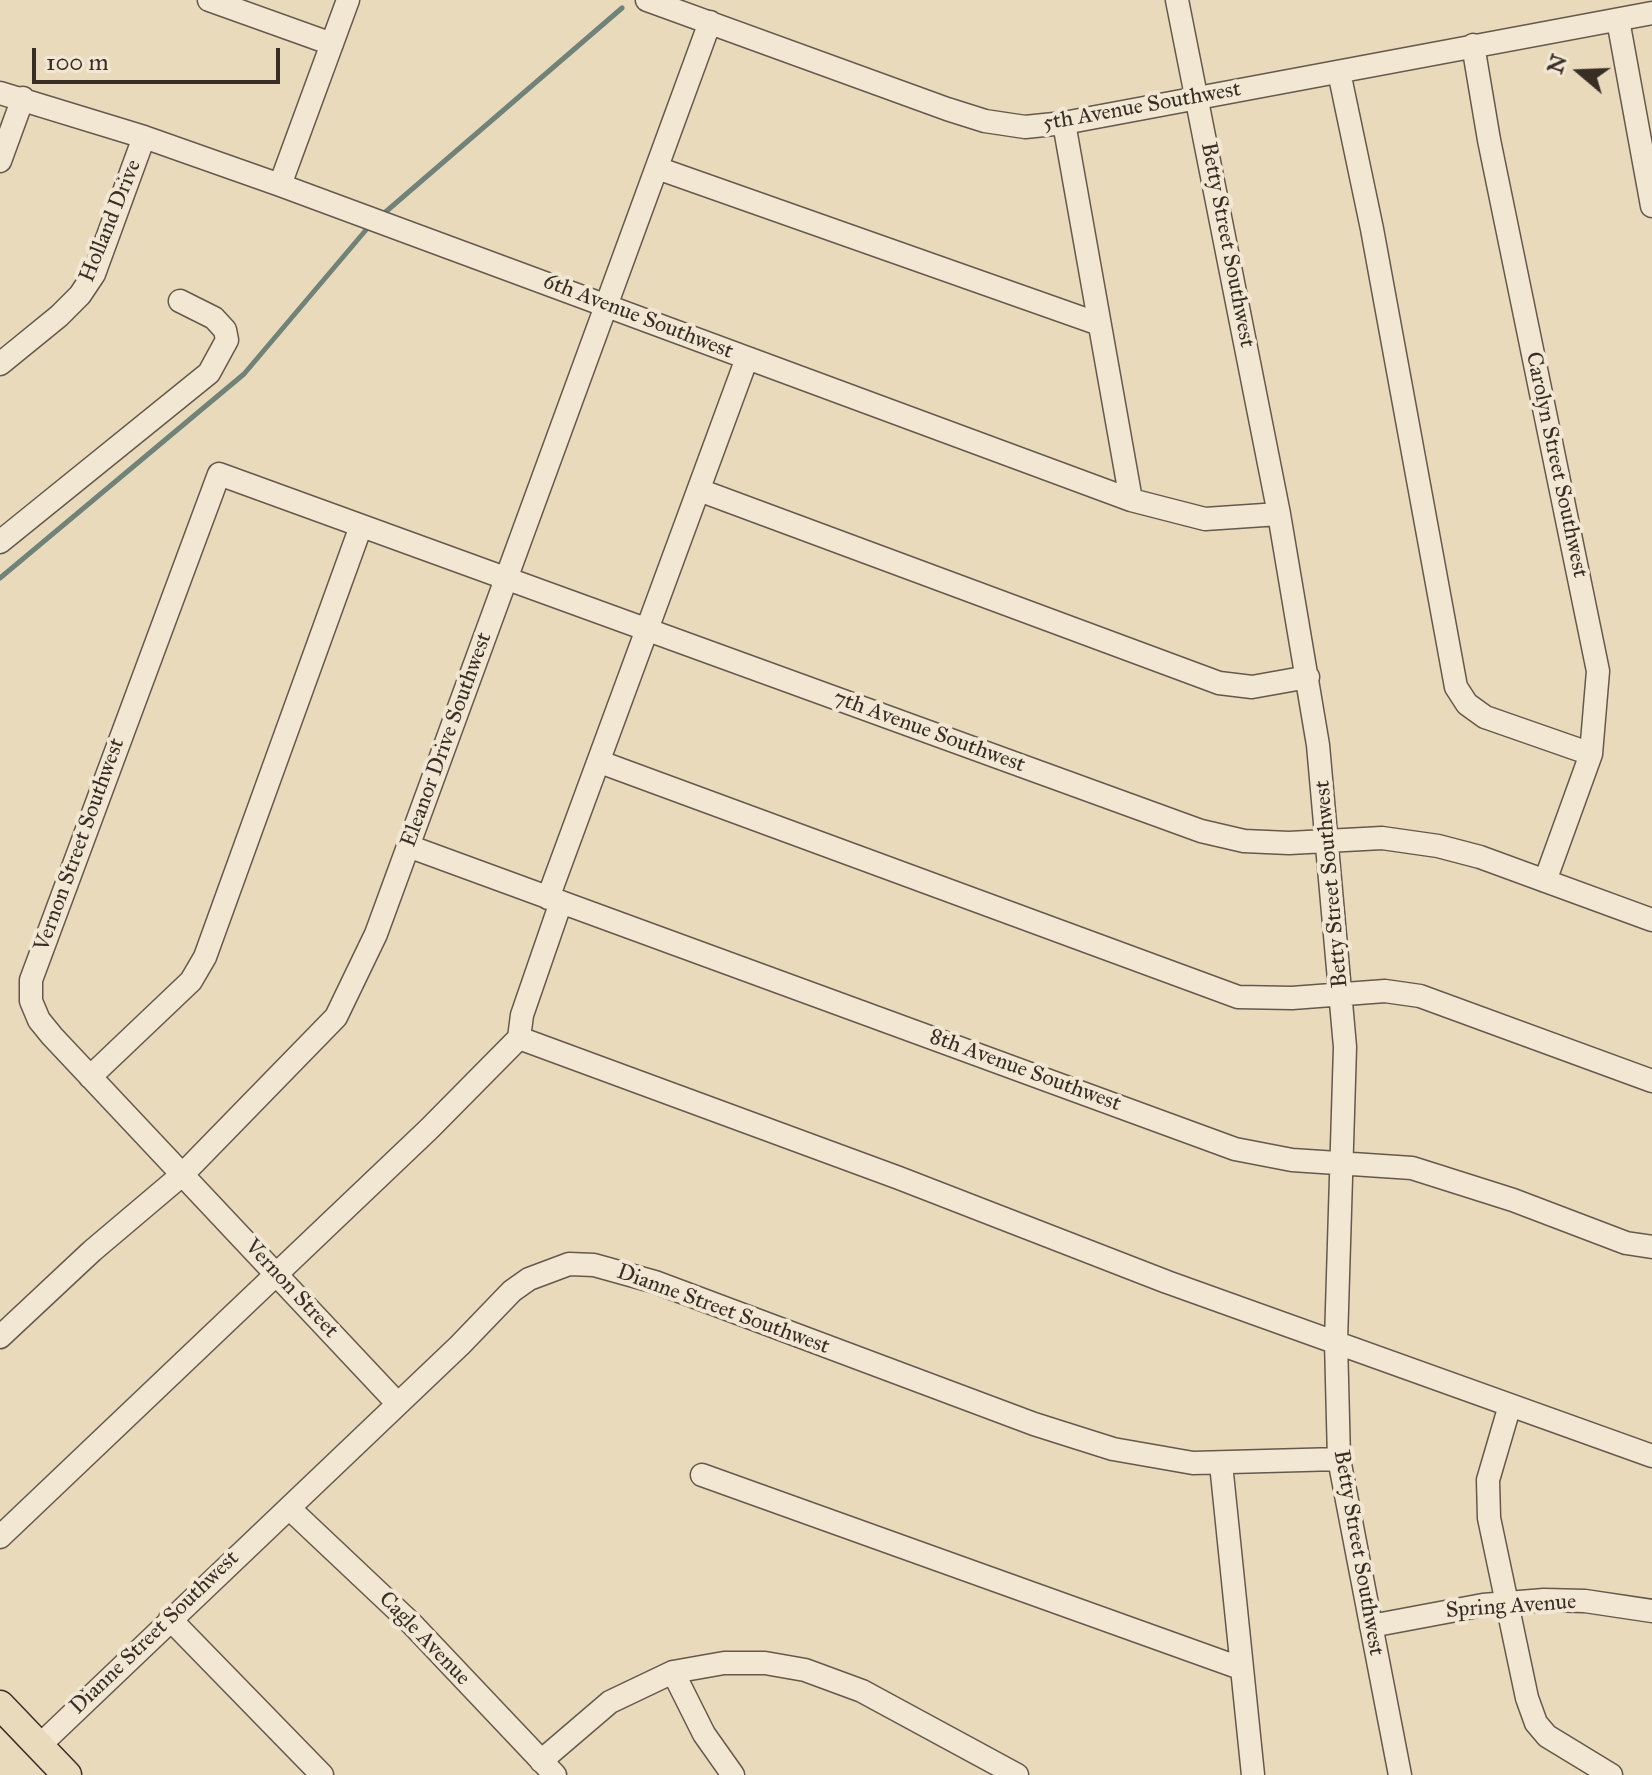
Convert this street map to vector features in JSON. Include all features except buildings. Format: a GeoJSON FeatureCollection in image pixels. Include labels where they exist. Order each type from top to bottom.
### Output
{"type":"FeatureCollection","features":[{"type":"Feature","properties":{"kind":"main road"},"geometry":{"type":"LineString","coordinates":[[0,1705],[67,1775]]}},
{"type":"Feature","properties":{"kind":"street"},"geometry":{"type":"LineString","coordinates":[[209,0],[332,44]]}},
{"type":"Feature","properties":{"kind":"street"},"geometry":{"type":"LineString","coordinates":[[280,185],[348,0]]}},
{"type":"Feature","properties":{"kind":"street","name":"Betty Street Southwest"},"geometry":{"type":"LineString","coordinates":[[1177,0],[1279,514],[1308,677],[1329,842],[1343,993],[1343,1163],[1336,1341],[1339,1459],[1400,1775]]}},
{"type":"Feature","properties":{"kind":"street","name":"5th Avenue Southwest"},"geometry":{"type":"LineString","coordinates":[[652,2],[985,121],[1025,127],[1064,123],[1652,13]]}},
{"type":"Feature","properties":{"kind":"street"},"geometry":{"type":"LineString","coordinates":[[1618,20],[1652,206]]}},
{"type":"Feature","properties":{"kind":"street","name":"Eleanor Drive Southwest"},"geometry":{"type":"LineString","coordinates":[[0,1337],[92,1251],[183,1174],[336,1017],[376,934],[710,22]]}},
{"type":"Feature","properties":{"kind":"street","name":"Carolyn Street Southwest"},"geometry":{"type":"LineString","coordinates":[[1473,45],[1489,140],[1594,650],[1598,692],[1591,754],[1545,881]]}},
{"type":"Feature","properties":{"kind":"street"},"geometry":{"type":"LineString","coordinates":[[1339,72],[1372,229],[1456,687],[1467,704],[1485,717],[1591,754]]}},
{"type":"Feature","properties":{"kind":"street","name":"6th Avenue Southwest"},"geometry":{"type":"LineString","coordinates":[[0,93],[144,137],[280,185],[1131,500],[1205,519],[1279,514]]}},
{"type":"Feature","properties":{"kind":"street"},"geometry":{"type":"LineString","coordinates":[[0,161],[23,98]]}},
{"type":"Feature","properties":{"kind":"street"},"geometry":{"type":"LineString","coordinates":[[1064,123],[1131,500]]}},
{"type":"Feature","properties":{"kind":"street","name":"Holland Drive"},"geometry":{"type":"LineString","coordinates":[[0,364],[59,316],[80,295],[94,274],[144,137]]}},
{"type":"Feature","properties":{"kind":"street"},"geometry":{"type":"LineString","coordinates":[[657,168],[1099,324]]}},
{"type":"Feature","properties":{"kind":"street"},"geometry":{"type":"LineString","coordinates":[[0,542],[209,373],[227,340],[225,330],[214,318],[180,301]]}},
{"type":"Feature","properties":{"kind":"street"},"geometry":{"type":"LineString","coordinates":[[0,1537],[519,1038],[522,1015],[555,900],[600,762],[747,358]]}},
{"type":"Feature","properties":{"kind":"street","name":"7th Avenue Southwest"},"geometry":{"type":"LineString","coordinates":[[219,474],[1201,831],[1244,841],[1329,842],[1382,838],[1438,846],[1652,920]]}},
{"type":"Feature","properties":{"kind":"street","name":"Vernon Street Southwest"},"geometry":{"type":"LineString","coordinates":[[183,1174],[39,1020],[31,1001],[31,980],[219,474]]}},
{"type":"Feature","properties":{"kind":"street"},"geometry":{"type":"LineString","coordinates":[[699,490],[1219,683],[1252,687],[1308,677]]}},
{"type":"Feature","properties":{"kind":"street"},"geometry":{"type":"LineString","coordinates":[[90,1077],[191,981],[205,957],[361,526]]}},
{"type":"Feature","properties":{"kind":"street"},"geometry":{"type":"LineString","coordinates":[[600,762],[1238,997],[1292,998],[1385,991],[1420,996],[1652,1081]]}},
{"type":"Feature","properties":{"kind":"street","name":"8th Avenue Southwest"},"geometry":{"type":"LineString","coordinates":[[408,846],[1235,1149],[1273,1158],[1412,1168],[1513,1200],[1626,1243],[1652,1247]]}},
{"type":"Feature","properties":{"kind":"street"},"geometry":{"type":"LineString","coordinates":[[519,1038],[1167,1282],[1652,1456]]}},
{"type":"Feature","properties":{"kind":"street","name":"Vernon Street"},"geometry":{"type":"LineString","coordinates":[[183,1174],[398,1404]]}},
{"type":"Feature","properties":{"kind":"street","name":"Dianne Street Southwest"},"geometry":{"type":"LineString","coordinates":[[39,1746],[398,1404],[512,1291],[529,1279],[569,1264],[594,1265],[655,1282],[1034,1424],[1113,1449],[1153,1458],[1221,1464],[1339,1459]]}},
{"type":"Feature","properties":{"kind":"street"},"geometry":{"type":"LineString","coordinates":[[1510,1405],[1488,1480],[1489,1518],[1527,1698],[1536,1723],[1547,1736],[1611,1775]]}},
{"type":"Feature","properties":{"kind":"street"},"geometry":{"type":"LineString","coordinates":[[1221,1464],[1253,1775]]}},
{"type":"Feature","properties":{"kind":"street"},"geometry":{"type":"LineString","coordinates":[[702,1475],[1240,1668]]}},
{"type":"Feature","properties":{"kind":"street","name":"Cagle Avenue"},"geometry":{"type":"LineString","coordinates":[[289,1508],[353,1565],[548,1768]]}},
{"type":"Feature","properties":{"kind":"street","name":"Spring Avenue"},"geometry":{"type":"LineString","coordinates":[[1371,1626],[1509,1603],[1585,1601],[1652,1611]]}},
{"type":"Feature","properties":{"kind":"street"},"geometry":{"type":"LineString","coordinates":[[170,1619],[322,1775]]}},
{"type":"Feature","properties":{"kind":"street"},"geometry":{"type":"LineString","coordinates":[[548,1768],[610,1702],[673,1672],[724,1663],[765,1663],[805,1670],[862,1691],[1017,1775]]}},
{"type":"Feature","properties":{"kind":"street"},"geometry":{"type":"LineString","coordinates":[[673,1672],[704,1734],[733,1775]]}},
{"type":"Feature","properties":{"kind":"waterway"},"geometry":{"type":"LineString","coordinates":[[382,215],[622,8]]}},
{"type":"Feature","properties":{"kind":"waterway"},"geometry":{"type":"LineString","coordinates":[[0,578],[244,374],[371,224]]}}]}
